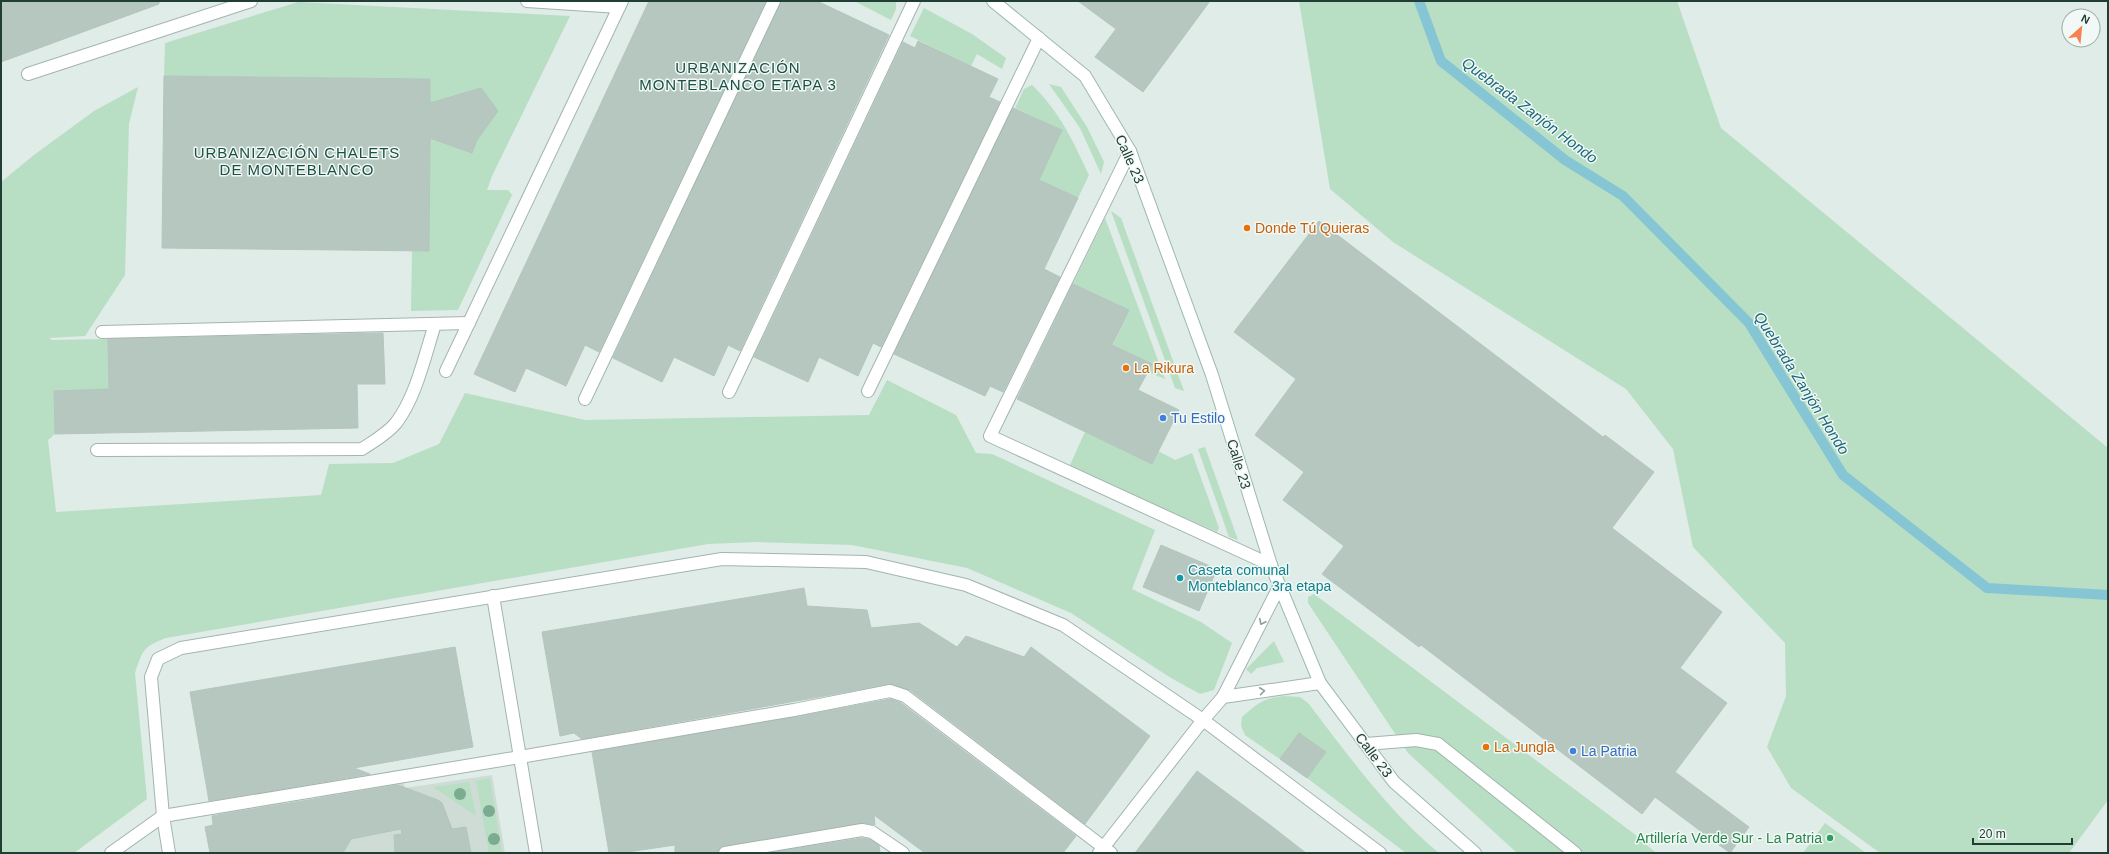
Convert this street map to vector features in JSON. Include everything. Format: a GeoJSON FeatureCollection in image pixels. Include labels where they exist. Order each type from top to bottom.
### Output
{"type":"FeatureCollection","features":[{"type":"Feature","properties":{"kind":"street"},"geometry":{"type":"LineString","coordinates":[[28,74],[251,1]]}},
{"type":"Feature","properties":{"kind":"street"},"geometry":{"type":"LineString","coordinates":[[446,371],[620,4],[527,1]]}},
{"type":"Feature","properties":{"kind":"street"},"geometry":{"type":"LineString","coordinates":[[585,399],[774,1]]}},
{"type":"Feature","properties":{"kind":"street"},"geometry":{"type":"LineString","coordinates":[[729,392],[914,1]]}},
{"type":"Feature","properties":{"kind":"street","name":"Calle 23"},"geometry":{"type":"LineString","coordinates":[[993,1],[1085,76],[1130,151],[1212,375],[1271,565],[1320,683],[1394,782],[1475,853]]}},
{"type":"Feature","properties":{"kind":"street"},"geometry":{"type":"LineString","coordinates":[[868,391],[1040,38]]}},
{"type":"Feature","properties":{"kind":"street"},"geometry":{"type":"LineString","coordinates":[[1130,151],[990,436],[1271,565]]}},
{"type":"Feature","properties":{"kind":"street"},"geometry":{"type":"LineString","coordinates":[[102,332],[469,323]]}},
{"type":"Feature","properties":{"kind":"street"},"geometry":{"type":"LineString","coordinates":[[97,450],[362,449],[383,436],[392,427],[410,399],[435,324]]}},
{"type":"Feature","properties":{"kind":"street"},"geometry":{"type":"LineString","coordinates":[[169,853],[163,816],[151,677],[158,659],[181,648],[722,559],[866,562],[966,585],[1063,625],[1203,720],[1380,853]]}},
{"type":"Feature","properties":{"kind":"street"},"geometry":{"type":"LineString","coordinates":[[111,853],[163,816],[794,710],[890,691],[906,696],[1104,851],[1203,720],[1223,697],[1279,587]]}},
{"type":"Feature","properties":{"kind":"street"},"geometry":{"type":"LineString","coordinates":[[493,596],[536,853]]}},
{"type":"Feature","properties":{"kind":"street"},"geometry":{"type":"LineString","coordinates":[[1223,697],[1320,683]]}},
{"type":"Feature","properties":{"kind":"street"},"geometry":{"type":"LineString","coordinates":[[1366,744],[1416,740],[1438,744],[1575,853]]}},
{"type":"Feature","properties":{"kind":"street"},"geometry":{"type":"LineString","coordinates":[[725,853],[862,830],[872,832],[903,853]]}},
{"type":"Feature","properties":{"kind":"shaded area"},"geometry":{"type":"Polygon","coordinates":[[[492,775],[505,853],[210,853],[205,827],[220,824],[217,812],[282,799],[285,810],[324,803],[322,796],[403,780],[405,788],[492,775]]]}},
{"type":"Feature","properties":{"kind":"green space"},"geometry":{"type":"Polygon","coordinates":[[[854,1],[896,1],[896,9],[891,20],[854,1]]]}},
{"type":"Feature","properties":{"kind":"green space"},"geometry":{"type":"Polygon","coordinates":[[[1299,1],[1677,1],[1721,128],[2108,448],[2108,800],[2069,853],[1880,853],[1791,788],[1767,747],[1786,696],[1785,643],[1693,547],[1673,449],[1626,389],[1393,242],[1330,189],[1299,1]]]}},
{"type":"Feature","properties":{"kind":"green space"},"geometry":{"type":"Polygon","coordinates":[[[298,2],[570,16],[492,176],[487,190],[508,190],[512,195],[458,310],[411,311],[412,251],[429,251],[430,79],[164,76],[165,43],[298,2]]]}},
{"type":"Feature","properties":{"kind":"green space"},"geometry":{"type":"Polygon","coordinates":[[[924,8],[972,34],[1006,58],[1002,69],[977,54],[971,66],[910,36],[924,8]]]}},
{"type":"Feature","properties":{"kind":"green space"},"geometry":{"type":"Polygon","coordinates":[[[1049,84],[1061,87],[1087,127],[1104,162],[1101,174],[1080,128],[1049,84]]]}},
{"type":"Feature","properties":{"kind":"green space"},"geometry":{"type":"Polygon","coordinates":[[[1032,85],[1042,95],[1065,127],[1089,175],[1078,198],[1039,180],[1062,130],[1015,108],[1024,89],[1032,85]]]}},
{"type":"Feature","properties":{"kind":"green space"},"geometry":{"type":"Polygon","coordinates":[[[138,87],[129,124],[125,275],[85,336],[49,338],[52,340],[108,339],[109,390],[54,391],[55,434],[48,440],[56,512],[321,495],[329,464],[393,463],[439,444],[465,393],[585,420],[869,415],[887,380],[956,415],[976,453],[992,454],[1155,530],[1132,589],[1201,622],[1232,643],[1214,690],[1200,694],[1171,678],[1071,613],[967,568],[852,545],[756,542],[708,544],[166,638],[158,641],[148,647],[142,654],[135,673],[147,799],[74,853],[1,853],[1,182],[34,155],[94,111],[138,87]]]}},
{"type":"Feature","properties":{"kind":"green space"},"geometry":{"type":"Polygon","coordinates":[[[1111,211],[1121,218],[1184,391],[1175,388],[1111,211]]]}},
{"type":"Feature","properties":{"kind":"green space"},"geometry":{"type":"Polygon","coordinates":[[[1105,218],[1165,379],[1148,372],[1151,364],[1113,345],[1129,310],[1084,289],[1083,292],[1072,286],[1105,218]]]}},
{"type":"Feature","properties":{"kind":"green space"},"geometry":{"type":"Polygon","coordinates":[[[1085,432],[1152,464],[1158,451],[1175,460],[1192,453],[1219,528],[1217,532],[1069,467],[1085,432]]]}},
{"type":"Feature","properties":{"kind":"green space"},"geometry":{"type":"Polygon","coordinates":[[[1205,447],[1238,540],[1229,537],[1198,449],[1205,447]]]}},
{"type":"Feature","properties":{"kind":"green space"},"geometry":{"type":"Polygon","coordinates":[[[1314,594],[1633,833],[1656,853],[1517,853],[1408,753],[1308,603],[1308,597],[1314,594]]]}},
{"type":"Feature","properties":{"kind":"green space"},"geometry":{"type":"Polygon","coordinates":[[[1274,641],[1284,662],[1257,668],[1251,674],[1246,669],[1274,641]]]}},
{"type":"Feature","properties":{"kind":"green space"},"geometry":{"type":"Polygon","coordinates":[[[1284,696],[1300,697],[1308,703],[1369,782],[1402,819],[1439,853],[1406,853],[1307,778],[1245,735],[1241,726],[1242,717],[1252,708],[1265,700],[1284,696]]]}},
{"type":"Feature","properties":{"kind":"green space"},"geometry":{"type":"Polygon","coordinates":[[[490,778],[502,853],[489,853],[476,781],[490,778]]]}},
{"type":"Feature","properties":{"kind":"green space"},"geometry":{"type":"Polygon","coordinates":[[[469,782],[476,816],[433,787],[469,782]]]}},
{"type":"Feature","properties":{"kind":"green space","name":"Artillería Verde Sur - La Patria"},"geometry":{"type":"Polygon","coordinates":[[[1825,823],[1866,853],[1803,853],[1825,823]]]}},
{"type":"Feature","properties":{"kind":"building"},"geometry":{"type":"Polygon","coordinates":[[[1,1],[159,1],[159,4],[1,62],[1,1]]]}},
{"type":"Feature","properties":{"kind":"building"},"geometry":{"type":"Polygon","coordinates":[[[649,1],[766,1],[599,352],[585,345],[566,386],[526,368],[515,392],[474,374],[649,1]]]}},
{"type":"Feature","properties":{"kind":"building"},"geometry":{"type":"Polygon","coordinates":[[[781,1],[817,1],[889,35],[740,351],[728,345],[714,376],[674,357],[662,382],[613,358],[781,1]]]}},
{"type":"Feature","properties":{"kind":"building"},"geometry":{"type":"Polygon","coordinates":[[[1078,1],[1210,1],[1143,92],[1095,57],[1116,29],[1078,1]]]}},
{"type":"Feature","properties":{"kind":"building"},"geometry":{"type":"Polygon","coordinates":[[[918,41],[998,79],[989,97],[1000,102],[881,347],[873,343],[858,376],[819,357],[808,382],[754,357],[903,42],[915,48],[918,41]]]}},
{"type":"Feature","properties":{"kind":"building"},"geometry":{"type":"Polygon","coordinates":[[[164,76],[430,79],[430,103],[481,88],[498,111],[477,140],[472,153],[430,138],[429,251],[162,248],[164,76]]]}},
{"type":"Feature","properties":{"kind":"building"},"geometry":{"type":"Polygon","coordinates":[[[1013,108],[1062,130],[1039,180],[1078,198],[1044,269],[1060,277],[1003,392],[990,386],[985,396],[894,354],[1013,108]]]}},
{"type":"Feature","properties":{"kind":"building"},"geometry":{"type":"Polygon","coordinates":[[[1319,221],[1603,437],[1605,435],[1654,472],[1612,528],[1722,612],[1680,668],[1727,703],[1675,772],[1749,827],[1730,853],[1655,797],[1642,814],[1421,645],[1419,647],[1322,574],[1344,546],[1283,500],[1304,472],[1255,435],[1296,379],[1234,332],[1319,221]]]}},
{"type":"Feature","properties":{"kind":"building"},"geometry":{"type":"Polygon","coordinates":[[[1073,284],[1129,310],[1112,345],[1152,364],[1138,390],[1179,410],[1152,464],[1017,399],[1073,284]]]}},
{"type":"Feature","properties":{"kind":"building"},"geometry":{"type":"Polygon","coordinates":[[[383,333],[385,384],[357,384],[358,428],[55,434],[54,391],[109,389],[108,339],[383,333]]]}},
{"type":"Feature","properties":{"kind":"building","name":"Caseta comunal Monteblanco 3ra etapa"},"geometry":{"type":"Polygon","coordinates":[[[1161,545],[1217,569],[1199,611],[1143,587],[1161,545]]]}},
{"type":"Feature","properties":{"kind":"building"},"geometry":{"type":"Polygon","coordinates":[[[804,588],[807,606],[867,610],[871,628],[919,623],[957,647],[966,636],[1024,657],[1031,647],[1150,736],[1085,824],[910,690],[892,684],[582,739],[574,733],[560,736],[542,632],[804,588]]]}},
{"type":"Feature","properties":{"kind":"building"},"geometry":{"type":"Polygon","coordinates":[[[455,647],[473,747],[354,768],[370,774],[209,801],[190,692],[455,647]]]}},
{"type":"Feature","properties":{"kind":"building"},"geometry":{"type":"Polygon","coordinates":[[[890,699],[901,703],[1076,836],[1063,853],[925,853],[874,815],[875,825],[861,823],[724,846],[720,848],[718,853],[675,853],[675,845],[621,853],[609,853],[592,752],[890,699]]]}},
{"type":"Feature","properties":{"kind":"building"},"geometry":{"type":"Polygon","coordinates":[[[1299,733],[1326,752],[1307,778],[1280,759],[1299,733]]]}},
{"type":"Feature","properties":{"kind":"building"},"geometry":{"type":"Polygon","coordinates":[[[1197,771],[1270,825],[1306,853],[1135,853],[1197,771]]]}},
{"type":"Feature","properties":{"kind":"building"},"geometry":{"type":"Polygon","coordinates":[[[398,785],[438,800],[442,803],[452,829],[466,827],[471,853],[395,853],[394,835],[402,834],[401,829],[351,839],[343,853],[210,853],[205,827],[213,825],[212,816],[398,785]]]}},
{"type":"Feature","properties":{"kind":"building"},"geometry":{"type":"Polygon","coordinates":[[[862,838],[869,839],[879,845],[880,853],[770,853],[862,838]]]}},
{"type":"Feature","properties":{"kind":"waterway","name":"Quebrada Zanjón Hondo"},"geometry":{"type":"LineString","coordinates":[[1419,1],[1441,61],[1565,160],[1623,196],[1749,323],[1843,475],[1987,588],[2108,595]]}},
{"type":"Feature","properties":{"kind":"place","name":"Donde Tú Quieras"},"geometry":{"type":"Point","coordinates":[1247,228]}},
{"type":"Feature","properties":{"kind":"place","name":"La Rikura"},"geometry":{"type":"Point","coordinates":[1126,368]}},
{"type":"Feature","properties":{"kind":"place","name":"Tu Estilo"},"geometry":{"type":"Point","coordinates":[1163,418]}},
{"type":"Feature","properties":{"kind":"place","name":"Caseta comunal Monteblanco 3ra etapa"},"geometry":{"type":"Point","coordinates":[1180,578]}},
{"type":"Feature","properties":{"kind":"place","name":"La Jungla"},"geometry":{"type":"Point","coordinates":[1486,747]}},
{"type":"Feature","properties":{"kind":"place","name":"La Patria"},"geometry":{"type":"Point","coordinates":[1573,751]}},
{"type":"Feature","properties":{"kind":"place","name":"Artillería Verde Sur - La Patria"},"geometry":{"type":"Point","coordinates":[1830,838]}},
{"type":"Feature","properties":{"kind":"district","name":"URBANIZACIÓN MONTEBLANCO ETAPA 3"},"geometry":{"type":"Point","coordinates":[738,76]}},
{"type":"Feature","properties":{"kind":"district","name":"URBANIZACIÓN CHALETS DE MONTEBLANCO"},"geometry":{"type":"Point","coordinates":[297,160]}}]}
